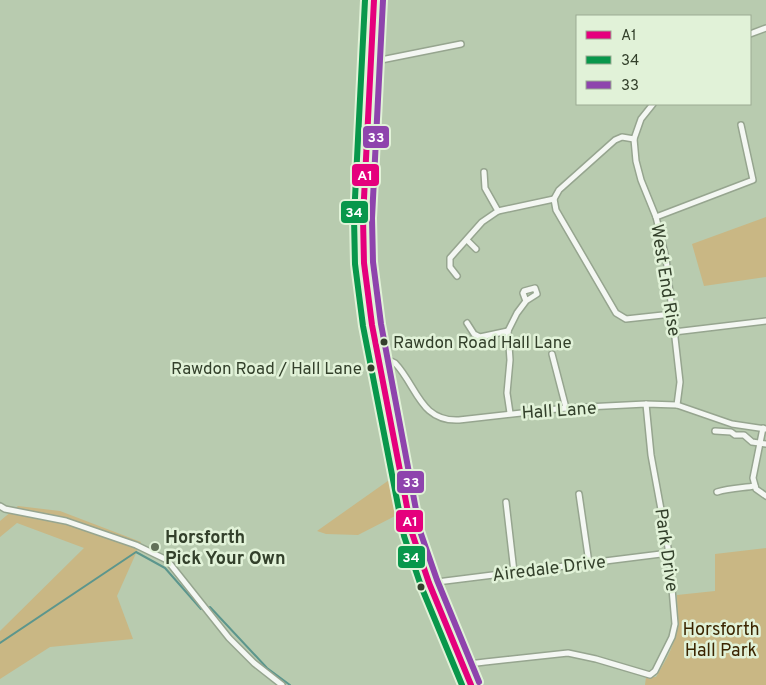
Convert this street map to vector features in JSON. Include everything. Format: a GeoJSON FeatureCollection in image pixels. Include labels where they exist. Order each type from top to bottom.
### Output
{"type":"FeatureCollection","features":[{"type":"Feature","properties":{"kind":"main road"},"geometry":{"type":"LineString","coordinates":[[374,0],[364,162],[363,237],[367,291],[378,361],[408,517],[430,583],[471,685]]}},
{"type":"Feature","properties":{"kind":"street"},"geometry":{"type":"LineString","coordinates":[[751,34],[766,28]]}},
{"type":"Feature","properties":{"kind":"street"},"geometry":{"type":"LineString","coordinates":[[370,62],[461,44]]}},
{"type":"Feature","properties":{"kind":"street","name":"West End Rise"},"geometry":{"type":"LineString","coordinates":[[652,105],[641,119],[634,139],[636,161],[641,180],[656,217],[666,258],[680,382],[677,405]]}},
{"type":"Feature","properties":{"kind":"street"},"geometry":{"type":"LineString","coordinates":[[656,217],[753,180],[741,125]]}},
{"type":"Feature","properties":{"kind":"street"},"geometry":{"type":"LineString","coordinates":[[634,139],[622,137],[615,140],[559,190],[554,199],[556,210],[616,313],[626,319],[672,314]]}},
{"type":"Feature","properties":{"kind":"street"},"geometry":{"type":"LineString","coordinates":[[484,172],[485,188],[498,212]]}},
{"type":"Feature","properties":{"kind":"street"},"geometry":{"type":"LineString","coordinates":[[457,276],[450,267],[449,260],[482,222],[498,212],[554,199]]}},
{"type":"Feature","properties":{"kind":"street"},"geometry":{"type":"LineString","coordinates":[[467,240],[476,250]]}},
{"type":"Feature","properties":{"kind":"street"},"geometry":{"type":"LineString","coordinates":[[510,414],[507,393],[510,360],[508,331],[526,301]]}},
{"type":"Feature","properties":{"kind":"street"},"geometry":{"type":"LineString","coordinates":[[674,332],[766,322]]}},
{"type":"Feature","properties":{"kind":"street"},"geometry":{"type":"LineString","coordinates":[[467,323],[477,336],[508,331]]}},
{"type":"Feature","properties":{"kind":"street"},"geometry":{"type":"LineString","coordinates":[[552,354],[566,408]]}},
{"type":"Feature","properties":{"kind":"street","name":"Hall Lane"},"geometry":{"type":"LineString","coordinates":[[378,361],[391,360],[395,363],[428,409],[440,419],[459,420],[566,408],[646,404],[677,405],[732,424],[764,428]]}},
{"type":"Feature","properties":{"kind":"street","name":"Park Drive"},"geometry":{"type":"LineString","coordinates":[[463,668],[469,664],[568,653],[596,659],[636,672],[653,674],[672,637],[675,624],[668,553],[651,455],[646,404]]}},
{"type":"Feature","properties":{"kind":"street"},"geometry":{"type":"LineString","coordinates":[[764,428],[763,443],[753,478],[754,486],[766,496]]}},
{"type":"Feature","properties":{"kind":"street"},"geometry":{"type":"LineString","coordinates":[[715,431],[744,435],[752,442],[763,443]]}},
{"type":"Feature","properties":{"kind":"street"},"geometry":{"type":"LineString","coordinates":[[717,492],[754,486]]}},
{"type":"Feature","properties":{"kind":"street"},"geometry":{"type":"LineString","coordinates":[[579,494],[589,563]]}},
{"type":"Feature","properties":{"kind":"street"},"geometry":{"type":"LineString","coordinates":[[506,502],[514,572]]}},
{"type":"Feature","properties":{"kind":"street"},"geometry":{"type":"LineString","coordinates":[[0,506],[5,509],[66,521],[136,545],[167,560],[229,638],[254,663],[282,685]]}},
{"type":"Feature","properties":{"kind":"street","name":"Airedale Drive"},"geometry":{"type":"LineString","coordinates":[[430,583],[668,553]]}},
{"type":"Feature","properties":{"kind":"green space"},"geometry":{"type":"Polygon","coordinates":[[[766,217],[766,277],[704,286],[692,244],[766,217]]]}},
{"type":"Feature","properties":{"kind":"green space"},"geometry":{"type":"Polygon","coordinates":[[[392,478],[399,514],[358,535],[326,534],[317,531],[392,478]]]}},
{"type":"Feature","properties":{"kind":"green space"},"geometry":{"type":"Polygon","coordinates":[[[18,506],[60,511],[141,542],[117,596],[133,639],[50,647],[0,679],[0,631],[84,548],[17,523],[0,537],[0,521],[18,506]]]}},
{"type":"Feature","properties":{"kind":"green space","name":"Horsforth Hall Park"},"geometry":{"type":"Polygon","coordinates":[[[766,548],[766,685],[645,685],[646,677],[656,677],[675,638],[677,595],[715,591],[715,554],[766,548]]]}},
{"type":"Feature","properties":{"kind":"waterway"},"geometry":{"type":"LineString","coordinates":[[0,643],[136,552],[165,568],[201,609]]}},
{"type":"Feature","properties":{"kind":"waterway"},"geometry":{"type":"LineString","coordinates":[[210,607],[267,668],[290,685]]}},
{"type":"Feature","properties":{"kind":"transit line","name":"34"},"geometry":{"type":"LineString","coordinates":[[365,0],[354,218],[355,264],[363,326],[404,536],[421,586],[462,685]]}},
{"type":"Feature","properties":{"kind":"transit line","name":"A1"},"geometry":{"type":"LineString","coordinates":[[374,0],[363,218],[364,263],[372,325],[412,533],[429,583],[471,685]]}},
{"type":"Feature","properties":{"kind":"transit line","name":"33"},"geometry":{"type":"LineString","coordinates":[[383,0],[372,218],[373,262],[381,324],[420,531],[437,580],[479,682]]}},
{"type":"Feature","properties":{"kind":"place","name":"Rawdon Road Hall Lane"},"geometry":{"type":"Point","coordinates":[384,342]}},
{"type":"Feature","properties":{"kind":"place","name":"Rawdon Road / Hall Lane"},"geometry":{"type":"Point","coordinates":[371,368]}},
{"type":"Feature","properties":{"kind":"place","name":"Horsforth Pick Your Own"},"geometry":{"type":"Point","coordinates":[155,547]}}]}
